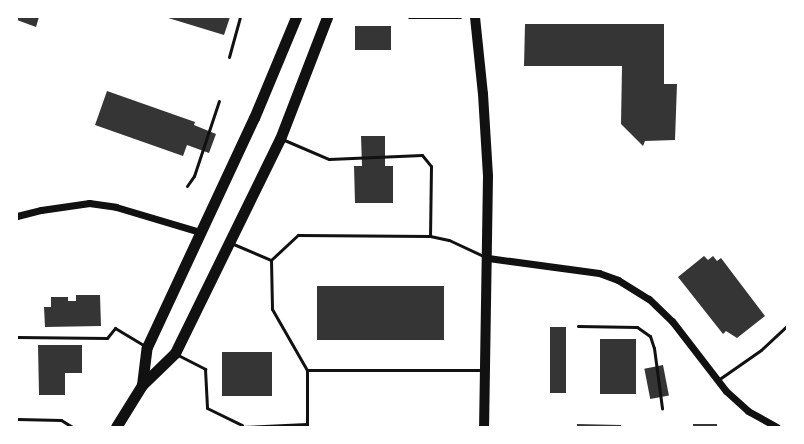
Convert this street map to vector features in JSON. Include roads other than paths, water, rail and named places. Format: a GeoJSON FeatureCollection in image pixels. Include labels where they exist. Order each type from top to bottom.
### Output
{"type":"FeatureCollection","features":[{"type":"Feature","properties":{"kind":"highway"},"geometry":{"type":"LineString","coordinates":[[142,385],[147,347],[254,118],[296,17]]}},
{"type":"Feature","properties":{"kind":"highway"},"geometry":{"type":"LineString","coordinates":[[116,427],[142,385],[175,353],[231,243],[280,139],[327,17]]}},
{"type":"Feature","properties":{"kind":"main road"},"geometry":{"type":"LineString","coordinates":[[475,17],[483,94],[488,176],[488,258],[484,370],[484,427]]}},
{"type":"Feature","properties":{"kind":"street"},"geometry":{"type":"LineString","coordinates":[[17,216],[41,210],[89,204],[116,207],[200,232]]}},
{"type":"Feature","properties":{"kind":"street"},"geometry":{"type":"LineString","coordinates":[[488,258],[592,272],[618,280],[649,299],[672,321],[718,380],[748,411],[777,427]]}},
{"type":"Feature","properties":{"kind":"lane"},"geometry":{"type":"LineString","coordinates":[[229,57],[240,17]]}},
{"type":"Feature","properties":{"kind":"lane"},"geometry":{"type":"LineString","coordinates":[[409,17],[460,17]]}},
{"type":"Feature","properties":{"kind":"lane"},"geometry":{"type":"LineString","coordinates":[[187,186],[194,176],[220,101]]}},
{"type":"Feature","properties":{"kind":"lane"},"geometry":{"type":"LineString","coordinates":[[280,139],[330,159],[422,155],[431,166],[430,236]]}},
{"type":"Feature","properties":{"kind":"lane"},"geometry":{"type":"LineString","coordinates":[[175,353],[205,369],[207,408],[242,426],[307,425],[307,370],[272,309],[271,260],[298,235],[430,236],[449,240],[488,258]]}},
{"type":"Feature","properties":{"kind":"lane"},"geometry":{"type":"LineString","coordinates":[[231,243],[271,260]]}},
{"type":"Feature","properties":{"kind":"lane"},"geometry":{"type":"LineString","coordinates":[[578,326],[637,327],[650,336],[654,348],[662,408]]}},
{"type":"Feature","properties":{"kind":"lane"},"geometry":{"type":"LineString","coordinates":[[718,380],[761,350],[787,326]]}},
{"type":"Feature","properties":{"kind":"lane"},"geometry":{"type":"LineString","coordinates":[[17,337],[107,338],[115,328],[147,347]]}},
{"type":"Feature","properties":{"kind":"lane"},"geometry":{"type":"LineString","coordinates":[[307,370],[484,370]]}},
{"type":"Feature","properties":{"kind":"lane"},"geometry":{"type":"LineString","coordinates":[[17,419],[61,420],[72,427]]}}]}
